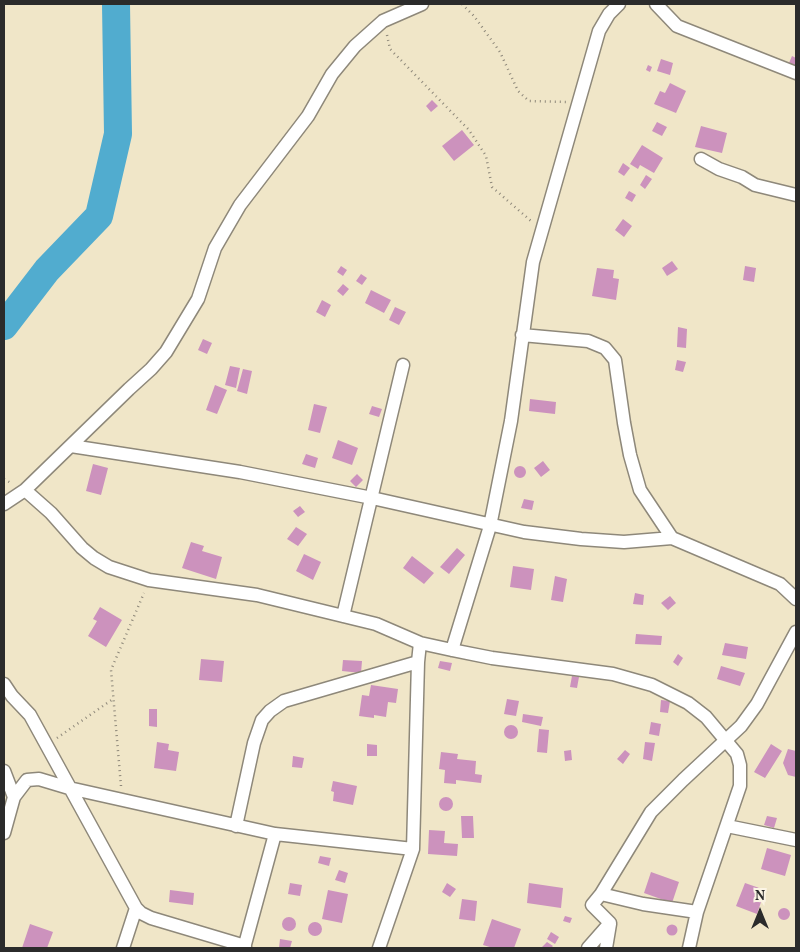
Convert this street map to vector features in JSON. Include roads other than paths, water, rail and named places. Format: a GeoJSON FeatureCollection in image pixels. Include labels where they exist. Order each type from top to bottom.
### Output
{"type":"FeatureCollection","features":[{"type":"Feature","properties":{"kind":"street"},"geometry":{"type":"LineString","coordinates":[[4,504],[25,490],[152,369],[166,352],[198,299],[215,248],[240,205],[308,116],[332,74],[355,46],[384,21],[422,4]]}},
{"type":"Feature","properties":{"kind":"street"},"geometry":{"type":"LineString","coordinates":[[452,650],[490,526],[511,421],[533,262],[599,31],[609,14],[619,4]]}},
{"type":"Feature","properties":{"kind":"street"},"geometry":{"type":"LineString","coordinates":[[656,4],[677,26],[796,73]]}},
{"type":"Feature","properties":{"kind":"street"},"geometry":{"type":"LineString","coordinates":[[701,158],[719,169],[755,184],[796,195]]}},
{"type":"Feature","properties":{"kind":"street"},"geometry":{"type":"LineString","coordinates":[[522,335],[588,341],[605,348],[615,360],[630,455],[640,490],[672,538]]}},
{"type":"Feature","properties":{"kind":"street"},"geometry":{"type":"LineString","coordinates":[[344,616],[403,365]]}},
{"type":"Feature","properties":{"kind":"street"},"geometry":{"type":"LineString","coordinates":[[71,446],[240,472],[372,498],[490,526],[524,532],[580,540],[624,542],[672,538],[780,584],[796,599]]}},
{"type":"Feature","properties":{"kind":"street"},"geometry":{"type":"LineString","coordinates":[[25,490],[51,513],[82,548],[94,558],[109,567],[149,580],[257,595],[376,624],[420,643],[452,650],[492,658],[613,674],[652,685],[688,703],[706,717],[737,754],[740,765],[740,786],[697,912],[689,948]]}},
{"type":"Feature","properties":{"kind":"street"},"geometry":{"type":"LineString","coordinates":[[610,923],[592,905],[601,894],[651,812],[741,726],[757,704],[796,632]]}},
{"type":"Feature","properties":{"kind":"street"},"geometry":{"type":"LineString","coordinates":[[379,948],[413,849],[420,643]]}},
{"type":"Feature","properties":{"kind":"street"},"geometry":{"type":"LineString","coordinates":[[236,826],[254,743],[262,720],[270,711],[284,701],[418,662]]}},
{"type":"Feature","properties":{"kind":"street"},"geometry":{"type":"LineString","coordinates":[[4,684],[12,696],[30,715],[136,908],[141,913],[151,918],[245,947],[275,834]]}},
{"type":"Feature","properties":{"kind":"street"},"geometry":{"type":"LineString","coordinates":[[4,771],[14,797]]}},
{"type":"Feature","properties":{"kind":"street"},"geometry":{"type":"LineString","coordinates":[[4,833],[14,797],[27,780],[39,779],[69,788],[275,834],[413,849]]}},
{"type":"Feature","properties":{"kind":"street"},"geometry":{"type":"LineString","coordinates":[[727,826],[796,840]]}},
{"type":"Feature","properties":{"kind":"street"},"geometry":{"type":"LineString","coordinates":[[601,894],[643,904],[697,912]]}},
{"type":"Feature","properties":{"kind":"street"},"geometry":{"type":"LineString","coordinates":[[123,948],[136,908]]}},
{"type":"Feature","properties":{"kind":"street"},"geometry":{"type":"LineString","coordinates":[[588,948],[610,923]]}},
{"type":"Feature","properties":{"kind":"street"},"geometry":{"type":"LineString","coordinates":[[606,948],[610,923]]}},
{"type":"Feature","properties":{"kind":"waterway"},"geometry":{"type":"LineString","coordinates":[[4,326],[47,270],[99,216],[118,134],[116,4]]}}]}
